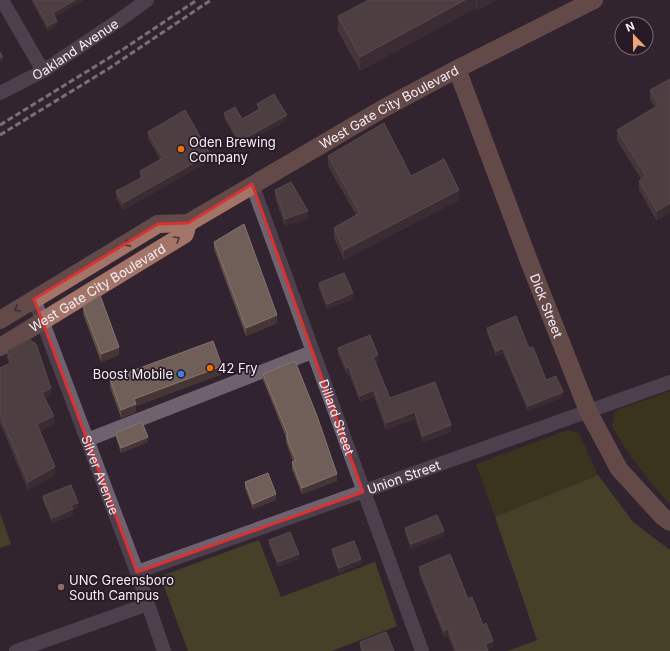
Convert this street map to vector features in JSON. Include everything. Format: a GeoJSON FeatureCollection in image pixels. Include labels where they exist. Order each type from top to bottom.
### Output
{"type":"FeatureCollection","features":[{"type":"Feature","properties":{"kind":"main road","name":"West Gate City Boulevard"},"geometry":{"type":"LineString","coordinates":[[0,320],[158,224],[188,223],[252,184],[384,108],[457,69],[594,0]]}},
{"type":"Feature","properties":{"kind":"main road","name":"Dick Street"},"geometry":{"type":"LineString","coordinates":[[457,69],[529,261],[588,411],[618,469],[662,516],[670,522]]}},
{"type":"Feature","properties":{"kind":"main road","name":"West Gate City Boulevard"},"geometry":{"type":"LineString","coordinates":[[0,347],[185,234],[188,223]]}},
{"type":"Feature","properties":{"kind":"street"},"geometry":{"type":"LineString","coordinates":[[2,0],[43,71]]}},
{"type":"Feature","properties":{"kind":"street","name":"Oakland Avenue"},"geometry":{"type":"LineString","coordinates":[[0,93],[43,71],[121,19],[146,0]]}},
{"type":"Feature","properties":{"kind":"street","name":"Dillard Street"},"geometry":{"type":"LineString","coordinates":[[252,184],[422,651]]}},
{"type":"Feature","properties":{"kind":"street","name":"Silver Avenue"},"geometry":{"type":"LineString","coordinates":[[34,299],[137,572],[164,651]]}},
{"type":"Feature","properties":{"kind":"street"},"geometry":{"type":"LineString","coordinates":[[86,440],[312,352]]}},
{"type":"Feature","properties":{"kind":"street","name":"Union Street"},"geometry":{"type":"LineString","coordinates":[[137,572],[670,382]]}},
{"type":"Feature","properties":{"kind":"street"},"geometry":{"type":"LineString","coordinates":[[16,651],[148,604]]}},
{"type":"Feature","properties":{"kind":"highlighted area"},"geometry":{"type":"Polygon","coordinates":[[[252,184],[363,492],[137,572],[34,299],[158,224],[188,223],[252,184]]]}},
{"type":"Feature","properties":{"kind":"shaded area"},"geometry":{"type":"Polygon","coordinates":[[[670,391],[670,504],[638,467],[612,425],[615,411],[670,391]]]}},
{"type":"Feature","properties":{"kind":"shaded area"},"geometry":{"type":"Polygon","coordinates":[[[568,430],[579,433],[598,475],[495,517],[476,464],[568,430]]]}},
{"type":"Feature","properties":{"kind":"green space"},"geometry":{"type":"Polygon","coordinates":[[[598,475],[633,522],[670,550],[670,651],[508,651],[537,640],[495,517],[598,475]]]}},
{"type":"Feature","properties":{"kind":"green space"},"geometry":{"type":"Polygon","coordinates":[[[0,513],[11,544],[0,548],[0,513]]]}},
{"type":"Feature","properties":{"kind":"green space"},"geometry":{"type":"Polygon","coordinates":[[[259,540],[281,597],[375,562],[397,626],[332,651],[188,651],[162,581],[164,575],[259,540]]]}},
{"type":"Feature","properties":{"kind":"building"},"geometry":{"type":"Polygon","coordinates":[[[34,0],[75,0],[53,13],[57,21],[48,26],[34,0]]]}},
{"type":"Feature","properties":{"kind":"building"},"geometry":{"type":"Polygon","coordinates":[[[369,0],[465,0],[360,57],[338,16],[369,0]]]}},
{"type":"Feature","properties":{"kind":"building"},"geometry":{"type":"Polygon","coordinates":[[[670,79],[670,203],[657,211],[639,181],[646,176],[617,130],[659,105],[650,90],[670,79]]]}},
{"type":"Feature","properties":{"kind":"building"},"geometry":{"type":"Polygon","coordinates":[[[274,94],[287,115],[240,141],[224,113],[235,107],[242,119],[260,109],[257,104],[274,94]]]}},
{"type":"Feature","properties":{"kind":"building"},"geometry":{"type":"Polygon","coordinates":[[[185,110],[210,154],[123,203],[116,191],[143,177],[140,171],[163,158],[148,132],[185,110]]]}},
{"type":"Feature","properties":{"kind":"building"},"geometry":{"type":"Polygon","coordinates":[[[384,123],[411,176],[444,159],[459,190],[344,250],[334,228],[360,213],[328,156],[384,123]]]}},
{"type":"Feature","properties":{"kind":"building"},"geometry":{"type":"Polygon","coordinates":[[[291,182],[308,211],[285,219],[275,190],[291,182]]]}},
{"type":"Feature","properties":{"kind":"building"},"geometry":{"type":"Polygon","coordinates":[[[244,224],[277,315],[246,328],[214,242],[244,224]]]}},
{"type":"Feature","properties":{"kind":"building"},"geometry":{"type":"Polygon","coordinates":[[[344,273],[353,293],[327,304],[319,283],[344,273]]]}},
{"type":"Feature","properties":{"kind":"building"},"geometry":{"type":"Polygon","coordinates":[[[100,295],[119,347],[101,354],[83,306],[100,295]]]}},
{"type":"Feature","properties":{"kind":"building"},"geometry":{"type":"Polygon","coordinates":[[[516,316],[529,348],[533,347],[546,380],[556,376],[563,392],[528,406],[503,348],[496,351],[487,328],[516,316]]]}},
{"type":"Feature","properties":{"kind":"building"},"geometry":{"type":"Polygon","coordinates":[[[370,335],[378,355],[373,357],[390,398],[435,382],[451,425],[423,436],[415,412],[386,423],[374,390],[360,396],[349,367],[347,368],[338,348],[370,335]]]}},
{"type":"Feature","properties":{"kind":"building"},"geometry":{"type":"Polygon","coordinates":[[[29,339],[36,344],[51,388],[42,393],[54,416],[37,424],[55,467],[28,482],[0,415],[0,368],[11,363],[7,351],[29,339]]]}},
{"type":"Feature","properties":{"kind":"building"},"geometry":{"type":"Polygon","coordinates":[[[213,341],[222,366],[134,399],[136,404],[121,410],[110,379],[213,341]]]}},
{"type":"Feature","properties":{"kind":"building"},"geometry":{"type":"Polygon","coordinates":[[[295,361],[317,416],[337,474],[302,488],[292,462],[296,460],[286,436],[288,435],[263,374],[295,361]]]}},
{"type":"Feature","properties":{"kind":"building"},"geometry":{"type":"Polygon","coordinates":[[[142,422],[148,437],[121,448],[116,433],[142,422]]]}},
{"type":"Feature","properties":{"kind":"building"},"geometry":{"type":"Polygon","coordinates":[[[268,473],[276,494],[253,504],[245,482],[268,473]]]}},
{"type":"Feature","properties":{"kind":"building"},"geometry":{"type":"Polygon","coordinates":[[[71,485],[78,503],[71,505],[73,509],[52,518],[43,496],[71,485]]]}},
{"type":"Feature","properties":{"kind":"building"},"geometry":{"type":"Polygon","coordinates":[[[437,515],[444,531],[411,544],[405,528],[437,515]]]}},
{"type":"Feature","properties":{"kind":"building"},"geometry":{"type":"Polygon","coordinates":[[[290,532],[299,554],[278,562],[269,540],[290,532]]]}},
{"type":"Feature","properties":{"kind":"building"},"geometry":{"type":"Polygon","coordinates":[[[354,541],[361,559],[339,568],[332,549],[354,541]]]}},
{"type":"Feature","properties":{"kind":"building"},"geometry":{"type":"Polygon","coordinates":[[[450,554],[468,599],[472,597],[483,625],[486,623],[493,641],[485,644],[488,651],[457,651],[448,629],[444,631],[419,567],[450,554]]]}},
{"type":"Feature","properties":{"kind":"building"},"geometry":{"type":"Polygon","coordinates":[[[386,632],[394,651],[363,651],[360,642],[386,632]]]}},
{"type":"Feature","properties":{"kind":"railway"},"geometry":{"type":"LineString","coordinates":[[0,125],[125,48],[197,0]]}},
{"type":"Feature","properties":{"kind":"railway"},"geometry":{"type":"LineString","coordinates":[[0,135],[108,69],[211,0]]}},
{"type":"Feature","properties":{"kind":"place","name":"Oden Brewing Company"},"geometry":{"type":"Point","coordinates":[181,149]}},
{"type":"Feature","properties":{"kind":"place","name":"42 Fry"},"geometry":{"type":"Point","coordinates":[210,368]}},
{"type":"Feature","properties":{"kind":"place","name":"Boost Mobile"},"geometry":{"type":"Point","coordinates":[181,374]}},
{"type":"Feature","properties":{"kind":"place","name":"UNC Greensboro South Campus"},"geometry":{"type":"Point","coordinates":[61,587]}}]}
